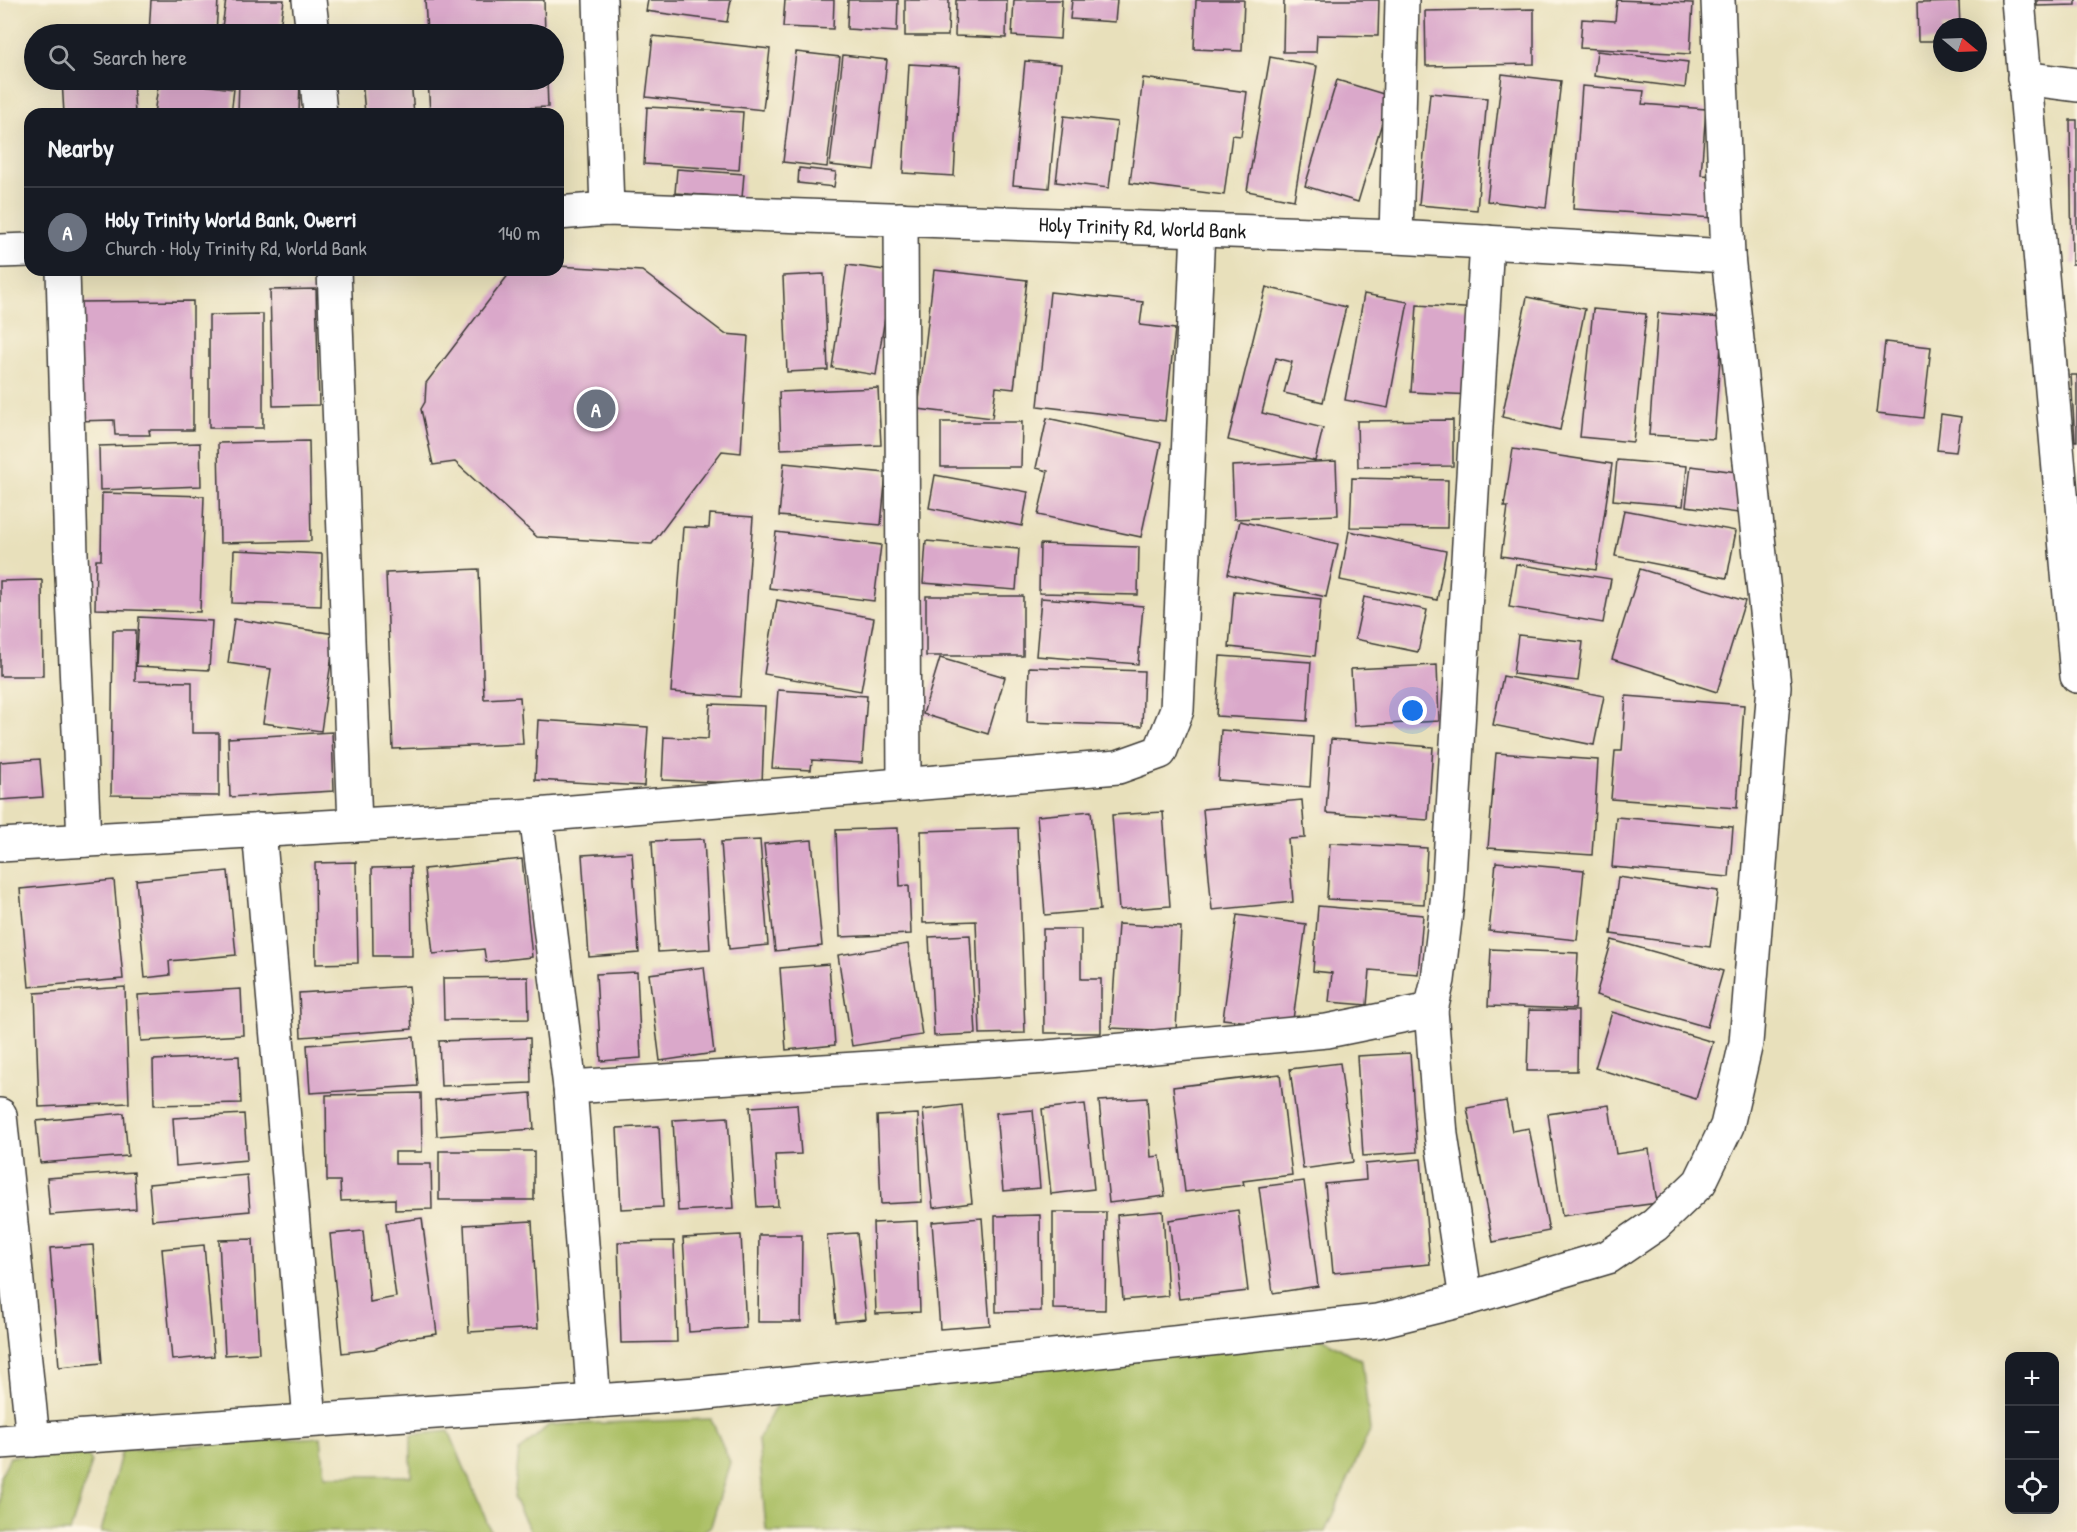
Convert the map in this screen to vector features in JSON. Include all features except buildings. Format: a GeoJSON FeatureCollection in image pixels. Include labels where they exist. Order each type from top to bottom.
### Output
{"type":"FeatureCollection","features":[{"type":"Feature","properties":{"kind":"street"},"geometry":{"type":"LineString","coordinates":[[309,0],[311,24]]}},
{"type":"Feature","properties":{"kind":"street"},"geometry":{"type":"LineString","coordinates":[[600,0],[608,209]]}},
{"type":"Feature","properties":{"kind":"street"},"geometry":{"type":"LineString","coordinates":[[1396,237],[1402,0]]}},
{"type":"Feature","properties":{"kind":"street"},"geometry":{"type":"LineString","coordinates":[[0,1442],[697,1394],[1378,1321],[1466,1299],[1608,1257],[1655,1225],[1700,1182],[1727,1126],[1746,1043],[1774,686],[1728,256],[1718,0]]}},
{"type":"Feature","properties":{"kind":"street"},"geometry":{"type":"LineString","coordinates":[[2018,0],[2077,676]]}},
{"type":"Feature","properties":{"kind":"street"},"geometry":{"type":"LineString","coordinates":[[2024,78],[2077,85]]}},
{"type":"Feature","properties":{"kind":"street"},"geometry":{"type":"LineString","coordinates":[[318,90],[319,108]]}},
{"type":"Feature","properties":{"kind":"street","name":"Holy Trinity Rd, World Bank"},"geometry":{"type":"LineString","coordinates":[[564,213],[608,209],[1396,237],[1728,256]]}},
{"type":"Feature","properties":{"kind":"street"},"geometry":{"type":"LineString","coordinates":[[901,219],[904,784]]}},
{"type":"Feature","properties":{"kind":"street"},"geometry":{"type":"LineString","coordinates":[[0,845],[536,814],[1118,767],[1160,752],[1177,710],[1198,230]]}},
{"type":"Feature","properties":{"kind":"street"},"geometry":{"type":"LineString","coordinates":[[1466,1299],[1441,1135],[1431,1010],[1438,980],[1449,894],[1486,242]]}},
{"type":"Feature","properties":{"kind":"street"},"geometry":{"type":"LineString","coordinates":[[0,252],[24,250]]}},
{"type":"Feature","properties":{"kind":"street"},"geometry":{"type":"LineString","coordinates":[[63,276],[71,554],[84,840]]}},
{"type":"Feature","properties":{"kind":"street"},"geometry":{"type":"LineString","coordinates":[[334,276],[355,825]]}},
{"type":"Feature","properties":{"kind":"street"},"geometry":{"type":"LineString","coordinates":[[536,814],[570,1088],[594,1401]]}},
{"type":"Feature","properties":{"kind":"street"},"geometry":{"type":"LineString","coordinates":[[259,830],[310,1420]]}},
{"type":"Feature","properties":{"kind":"street"},"geometry":{"type":"LineString","coordinates":[[570,1088],[1070,1055],[1327,1031],[1431,1010]]}},
{"type":"Feature","properties":{"kind":"street"},"geometry":{"type":"LineString","coordinates":[[0,1118],[33,1440]]}},
{"type":"Feature","properties":{"kind":"green space"},"geometry":{"type":"Polygon","coordinates":[[[1322,1338],[1362,1361],[1370,1430],[1325,1532],[769,1532],[766,1529],[758,1440],[783,1392],[1322,1338]]]}},
{"type":"Feature","properties":{"kind":"green space"},"geometry":{"type":"Polygon","coordinates":[[[711,1419],[730,1462],[711,1526],[702,1532],[531,1532],[514,1499],[519,1451],[549,1425],[711,1419]]]}},
{"type":"Feature","properties":{"kind":"green space"},"geometry":{"type":"Polygon","coordinates":[[[449,1431],[491,1532],[101,1532],[122,1450],[321,1437],[325,1476],[411,1476],[411,1435],[449,1431]]]}},
{"type":"Feature","properties":{"kind":"green space"},"geometry":{"type":"Polygon","coordinates":[[[81,1447],[92,1462],[70,1532],[0,1532],[0,1477],[10,1457],[81,1447]]]}},
{"type":"Feature","properties":{"kind":"place","name":"Holy Trinity World Bank, Owerri"},"geometry":{"type":"Point","coordinates":[596,409]}}]}
